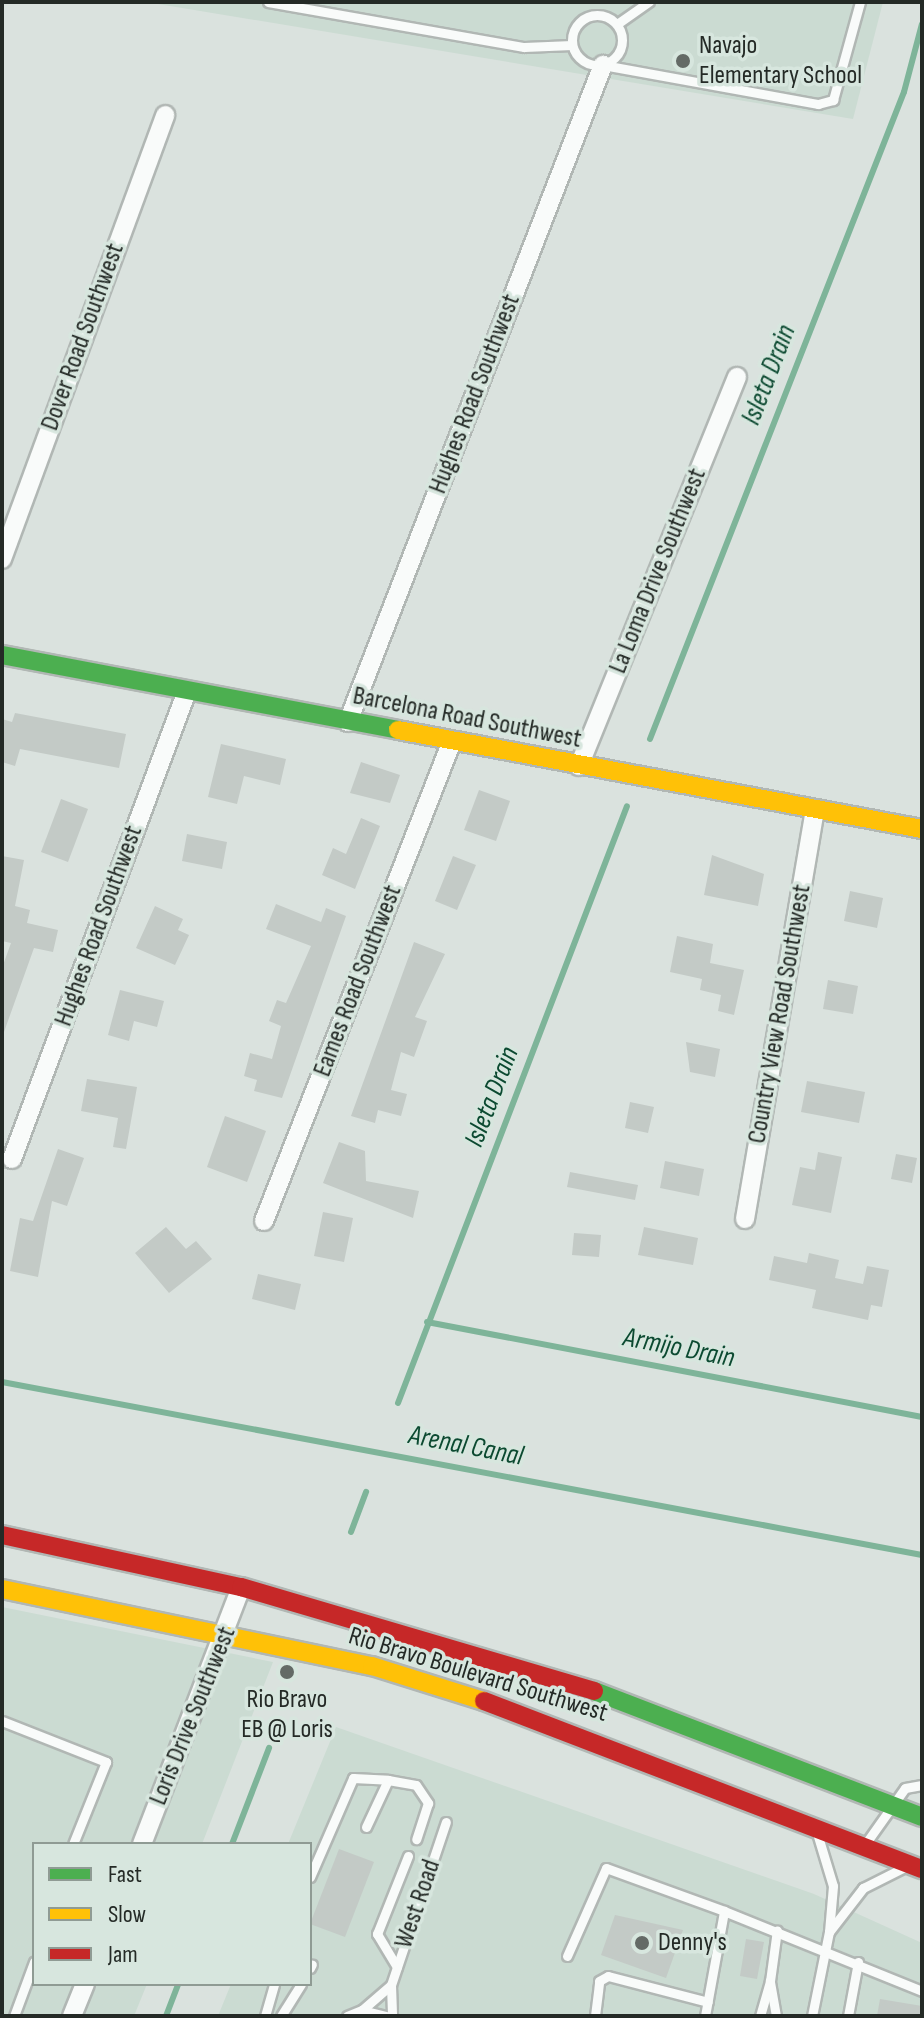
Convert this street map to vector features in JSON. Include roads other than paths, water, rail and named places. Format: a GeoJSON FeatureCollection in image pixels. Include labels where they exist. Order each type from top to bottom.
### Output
{"type":"FeatureCollection","features":[{"type":"Feature","properties":{"kind":"main road","name":"Barcelona Road Southwest"},"geometry":{"type":"LineString","coordinates":[[2,655],[186,693],[922,829]]}},
{"type":"Feature","properties":{"kind":"main road","name":"Rio Bravo Boulevard Southwest"},"geometry":{"type":"LineString","coordinates":[[2,1535],[241,1587],[567,1681],[891,1802],[922,1817]]}},
{"type":"Feature","properties":{"kind":"main road","name":"Rio Bravo Boulevard Southwest"},"geometry":{"type":"LineString","coordinates":[[2,1589],[229,1632],[557,1724],[814,1822],[917,1866]]}},
{"type":"Feature","properties":{"kind":"street","name":"Hughes Road Southwest"},"geometry":{"type":"LineString","coordinates":[[348,722],[603,65]]}},
{"type":"Feature","properties":{"kind":"street","name":"Dover Road Southwest"},"geometry":{"type":"LineString","coordinates":[[2,559],[165,115]]}},
{"type":"Feature","properties":{"kind":"street","name":"La Loma Drive Southwest"},"geometry":{"type":"LineString","coordinates":[[579,766],[737,377]]}},
{"type":"Feature","properties":{"kind":"street","name":"Hughes Road Southwest"},"geometry":{"type":"LineString","coordinates":[[12,1159],[186,693]]}},
{"type":"Feature","properties":{"kind":"street","name":"Eames Road Southwest"},"geometry":{"type":"LineString","coordinates":[[264,1221],[452,741]]}},
{"type":"Feature","properties":{"kind":"street","name":"Country View Road Southwest"},"geometry":{"type":"LineString","coordinates":[[745,1219],[815,810]]}},
{"type":"Feature","properties":{"kind":"street","name":"Loris Drive Southwest"},"geometry":{"type":"LineString","coordinates":[[143,1842],[229,1632],[241,1587]]}},
{"type":"Feature","properties":{"kind":"street"},"geometry":{"type":"LineString","coordinates":[[72,2016],[84,1986]]}},
{"type":"Feature","properties":{"kind":"lane"},"geometry":{"type":"LineString","coordinates":[[268,2],[524,47],[572,45]]}},
{"type":"Feature","properties":{"kind":"lane"},"geometry":{"type":"LineString","coordinates":[[572,45],[586,17],[617,24],[649,2]]}},
{"type":"Feature","properties":{"kind":"lane"},"geometry":{"type":"LineString","coordinates":[[572,45],[580,59],[603,65],[818,104],[833,100],[860,2]]}},
{"type":"Feature","properties":{"kind":"lane"},"geometry":{"type":"LineString","coordinates":[[603,65],[621,48],[617,24]]}},
{"type":"Feature","properties":{"kind":"lane"},"geometry":{"type":"LineString","coordinates":[[2,1721],[106,1762],[74,1842]]}},
{"type":"Feature","properties":{"kind":"lane"},"geometry":{"type":"LineString","coordinates":[[312,1872],[353,1778],[416,1785],[428,1803],[416,1839]]}},
{"type":"Feature","properties":{"kind":"lane"},"geometry":{"type":"LineString","coordinates":[[366,1827],[388,1780]]}},
{"type":"Feature","properties":{"kind":"lane"},"geometry":{"type":"LineString","coordinates":[[866,1843],[891,1802],[905,1788],[922,1785]]}},
{"type":"Feature","properties":{"kind":"lane","name":"West Road"},"geometry":{"type":"LineString","coordinates":[[389,2016],[391,1985],[446,1822]]}},
{"type":"Feature","properties":{"kind":"lane"},"geometry":{"type":"LineString","coordinates":[[812,2016],[829,1932],[833,1886],[814,1822]]}},
{"type":"Feature","properties":{"kind":"lane"},"geometry":{"type":"LineString","coordinates":[[397,1967],[377,1934],[408,1856]]}},
{"type":"Feature","properties":{"kind":"lane"},"geometry":{"type":"LineString","coordinates":[[829,1932],[863,1888],[917,1866]]}},
{"type":"Feature","properties":{"kind":"lane"},"geometry":{"type":"LineString","coordinates":[[567,1956],[606,1868],[826,1948],[922,1991]]}},
{"type":"Feature","properties":{"kind":"lane"},"geometry":{"type":"LineString","coordinates":[[705,2016],[724,1911]]}},
{"type":"Feature","properties":{"kind":"lane"},"geometry":{"type":"LineString","coordinates":[[760,2016],[770,1981],[777,1930]]}},
{"type":"Feature","properties":{"kind":"lane"},"geometry":{"type":"LineString","coordinates":[[848,2016],[858,1962]]}},
{"type":"Feature","properties":{"kind":"lane"},"geometry":{"type":"LineString","coordinates":[[14,2016],[32,1967]]}},
{"type":"Feature","properties":{"kind":"lane"},"geometry":{"type":"LineString","coordinates":[[592,2015],[599,1981],[608,1976],[708,2002]]}},
{"type":"Feature","properties":{"kind":"lane"},"geometry":{"type":"LineString","coordinates":[[770,1981],[776,2016]]}},
{"type":"Feature","properties":{"kind":"lane"},"geometry":{"type":"LineString","coordinates":[[347,2016],[362,2010],[391,1985]]}},
{"type":"Feature","properties":{"kind":"lane"},"geometry":{"type":"LineString","coordinates":[[265,2016],[273,1986]]}},
{"type":"Feature","properties":{"kind":"lane"},"geometry":{"type":"LineString","coordinates":[[281,2016],[300,1986]]}},
{"type":"Feature","properties":{"kind":"lane"},"geometry":{"type":"LineString","coordinates":[[362,2010],[389,2016]]}},
{"type":"Feature","properties":{"kind":"waterway","name":"Isleta Drain"},"geometry":{"type":"LineString","coordinates":[[650,739],[904,92],[922,24]]}},
{"type":"Feature","properties":{"kind":"waterway","name":"Isleta Drain"},"geometry":{"type":"LineString","coordinates":[[398,1403],[627,806]]}},
{"type":"Feature","properties":{"kind":"waterway","name":"Armijo Drain"},"geometry":{"type":"LineString","coordinates":[[427,1322],[922,1417]]}},
{"type":"Feature","properties":{"kind":"waterway","name":"Arenal Canal"},"geometry":{"type":"LineString","coordinates":[[2,1382],[922,1555]]}},
{"type":"Feature","properties":{"kind":"waterway","name":"Isleta Drain"},"geometry":{"type":"LineString","coordinates":[[351,1532],[366,1492]]}},
{"type":"Feature","properties":{"kind":"waterway","name":"Isleta Drain"},"geometry":{"type":"LineString","coordinates":[[233,1842],[269,1748]]}},
{"type":"Feature","properties":{"kind":"waterway","name":"Isleta Drain"},"geometry":{"type":"LineString","coordinates":[[166,2016],[177,1986]]}},
{"type":"Feature","properties":{"kind":"place","name":"Navajo Elementary School"},"geometry":{"type":"Point","coordinates":[683,61]}},
{"type":"Feature","properties":{"kind":"place","name":"Rio Bravo EB @ Loris"},"geometry":{"type":"Point","coordinates":[287,1672]}},
{"type":"Feature","properties":{"kind":"place","name":"Denny's"},"geometry":{"type":"Point","coordinates":[642,1943]}}]}
